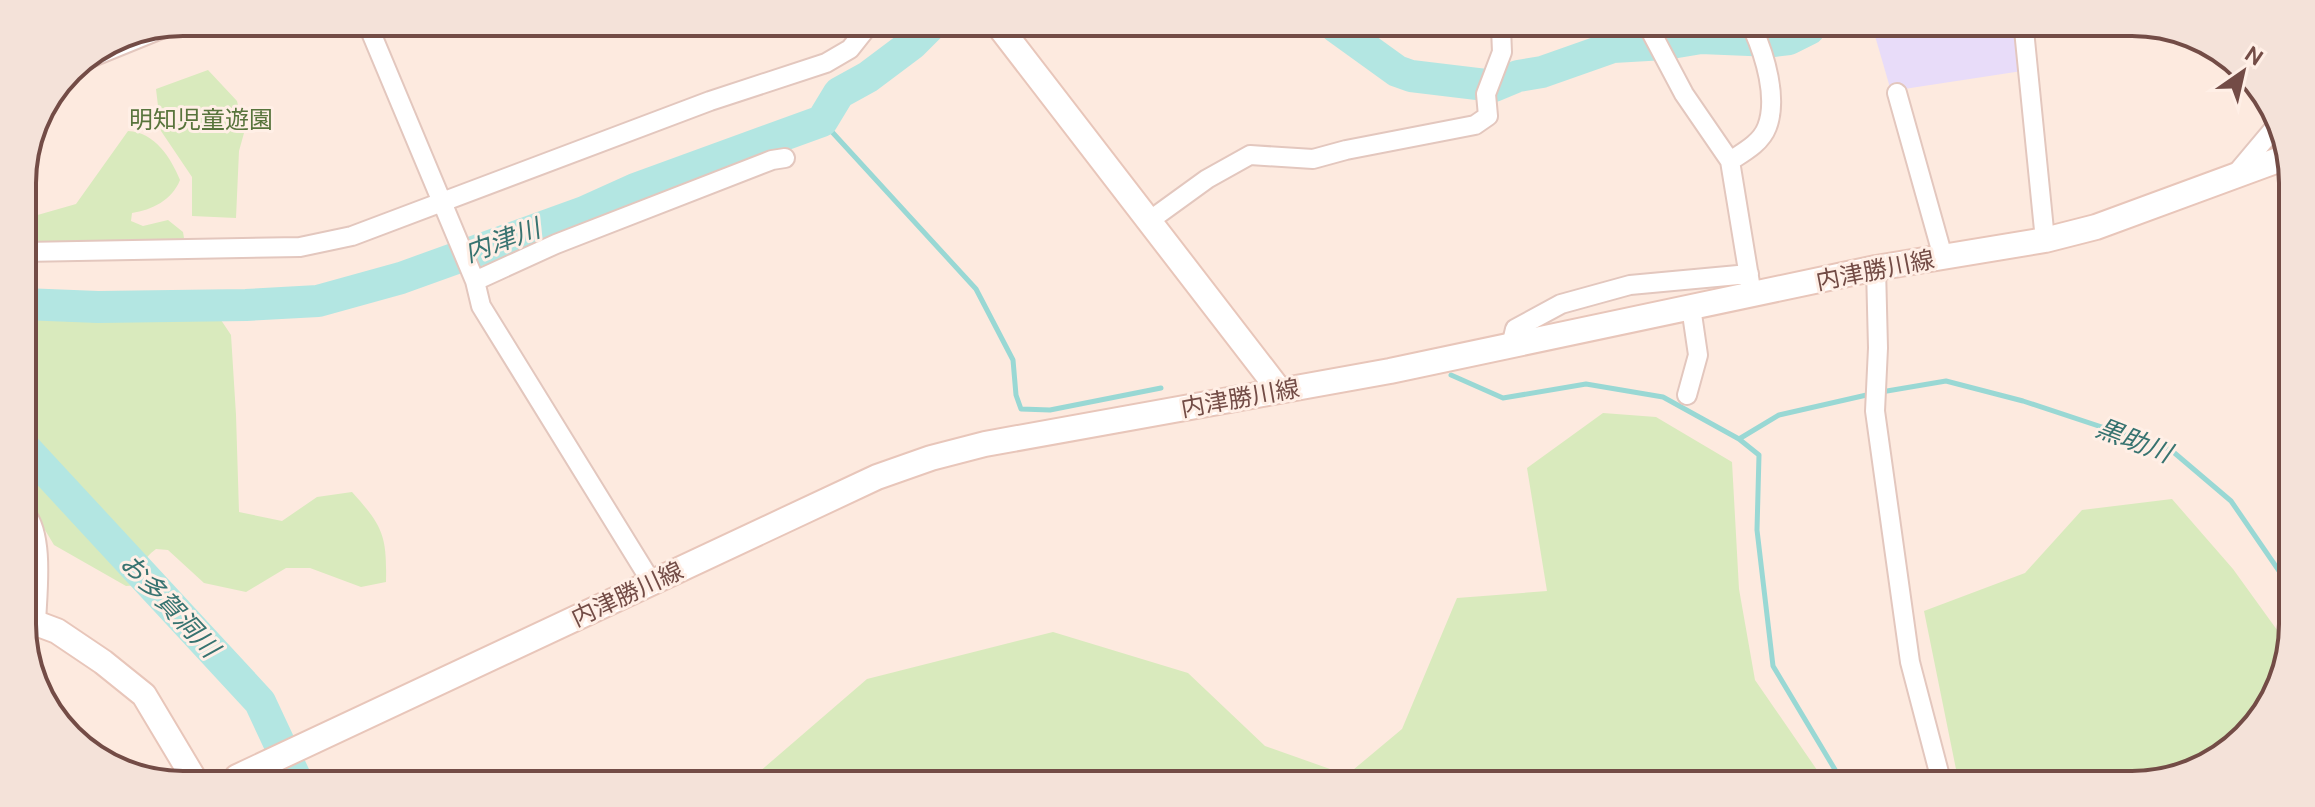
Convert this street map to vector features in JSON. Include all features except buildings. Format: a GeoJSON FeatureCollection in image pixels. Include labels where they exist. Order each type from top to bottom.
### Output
{"type":"FeatureCollection","features":[{"type":"Feature","properties":{"kind":"main road"},"geometry":{"type":"LineString","coordinates":[[1006,36],[1280,391]]}},
{"type":"Feature","properties":{"kind":"main road","name":"内津勝川線"},"geometry":{"type":"LineString","coordinates":[[250,771],[877,477],[931,458],[1020,437],[1511,346],[1691,307],[1750,285],[2045,240],[2096,227],[2277,160]]}},
{"type":"Feature","properties":{"kind":"main road"},"geometry":{"type":"LineString","coordinates":[[36,623],[57,631],[144,695],[189,771]]}},
{"type":"Feature","properties":{"kind":"street"},"geometry":{"type":"LineString","coordinates":[[372,36],[475,281],[481,306],[652,583]]}},
{"type":"Feature","properties":{"kind":"street"},"geometry":{"type":"LineString","coordinates":[[36,252],[300,247],[352,236],[710,101],[826,63],[850,49],[860,36]]}},
{"type":"Feature","properties":{"kind":"street"},"geometry":{"type":"LineString","coordinates":[[1149,221],[1207,179],[1250,155],[1313,159],[1475,125],[1488,116],[1486,94],[1502,52],[1501,36]]}},
{"type":"Feature","properties":{"kind":"street"},"geometry":{"type":"LineString","coordinates":[[1511,346],[1515,329],[1561,304],[1630,285],[1750,285],[1730,161],[1684,94],[1653,36]]}},
{"type":"Feature","properties":{"kind":"street"},"geometry":{"type":"LineString","coordinates":[[1730,161],[1755,144],[1767,129],[1770,87],[1755,36]]}},
{"type":"Feature","properties":{"kind":"street"},"geometry":{"type":"LineString","coordinates":[[2025,36],[2045,240]]}},
{"type":"Feature","properties":{"kind":"street"},"geometry":{"type":"LineString","coordinates":[[1897,93],[1943,257]]}},
{"type":"Feature","properties":{"kind":"street"},"geometry":{"type":"LineString","coordinates":[[2233,177],[2270,133]]}},
{"type":"Feature","properties":{"kind":"street"},"geometry":{"type":"LineString","coordinates":[[475,281],[556,244],[772,160],[785,158]]}},
{"type":"Feature","properties":{"kind":"street"},"geometry":{"type":"LineString","coordinates":[[1876,268],[1878,348],[1875,411],[1910,662],[1939,771]]}},
{"type":"Feature","properties":{"kind":"street"},"geometry":{"type":"LineString","coordinates":[[1687,395],[1698,355],[1691,307]]}},
{"type":"Feature","properties":{"kind":"shaded area"},"geometry":{"type":"Polygon","coordinates":[[[1875,36],[2019,36],[2022,71],[1891,91],[1875,36]]]}},
{"type":"Feature","properties":{"kind":"green space","name":"明知児童遊園"},"geometry":{"type":"Polygon","coordinates":[[[208,70],[237,101],[244,133],[239,151],[236,218],[192,216],[192,177],[161,131],[156,89],[208,70]]]}},
{"type":"Feature","properties":{"kind":"green space"},"geometry":{"type":"Polygon","coordinates":[[[128,131],[138,132],[161,148],[180,180],[172,193],[154,207],[132,213],[131,221],[143,226],[168,220],[183,232],[184,238],[179,246],[36,248],[36,215],[76,204],[128,131]]]}},
{"type":"Feature","properties":{"kind":"green space"},"geometry":{"type":"Polygon","coordinates":[[[36,310],[61,314],[192,312],[219,317],[231,335],[239,512],[282,521],[317,497],[352,492],[371,514],[381,532],[386,582],[361,587],[310,568],[286,568],[246,592],[204,583],[168,550],[156,549],[143,565],[140,585],[126,586],[54,545],[36,515],[36,310]]]}},
{"type":"Feature","properties":{"kind":"green space"},"geometry":{"type":"Polygon","coordinates":[[[1603,413],[1656,417],[1732,462],[1739,589],[1755,680],[1818,771],[1352,771],[1402,729],[1457,598],[1547,591],[1527,468],[1603,413]]]}},
{"type":"Feature","properties":{"kind":"green space"},"geometry":{"type":"Polygon","coordinates":[[[2172,499],[2233,569],[2279,632],[2274,662],[2264,689],[2249,713],[2221,741],[2188,760],[2170,766],[2142,771],[1956,771],[1924,611],[2025,573],[2082,510],[2172,499]]]}},
{"type":"Feature","properties":{"kind":"green space"},"geometry":{"type":"Polygon","coordinates":[[[1053,632],[1188,673],[1265,746],[1336,771],[760,771],[867,679],[1053,632]]]}},
{"type":"Feature","properties":{"kind":"waterway","name":"内津川"},"geometry":{"type":"LineString","coordinates":[[36,305],[98,307],[318,301],[401,278],[822,121],[839,93],[868,77],[920,36]]}},
{"type":"Feature","properties":{"kind":"waterway"},"geometry":{"type":"LineString","coordinates":[[1348,36],[1397,71],[1411,76],[1494,86],[1613,47],[1701,38],[1773,41],[1795,36]]}},
{"type":"Feature","properties":{"kind":"waterway"},"geometry":{"type":"LineString","coordinates":[[822,121],[976,289],[1013,360],[1016,395],[1021,409],[1050,410],[1161,388]]}},
{"type":"Feature","properties":{"kind":"waterway"},"geometry":{"type":"LineString","coordinates":[[1451,375],[1503,398],[1586,384],[1663,397],[1739,439],[1779,415],[1871,394]]}},
{"type":"Feature","properties":{"kind":"waterway","name":"黒助川"},"geometry":{"type":"LineString","coordinates":[[1881,392],[1946,381],[2023,401],[2171,450],[2231,501],[2279,571]]}},
{"type":"Feature","properties":{"kind":"waterway"},"geometry":{"type":"LineString","coordinates":[[1739,439],[1759,455],[1757,530],[1773,666],[1836,771]]}},
{"type":"Feature","properties":{"kind":"waterway","name":"お多賀洞川"},"geometry":{"type":"LineString","coordinates":[[36,460],[260,702],[292,771]]}}]}
